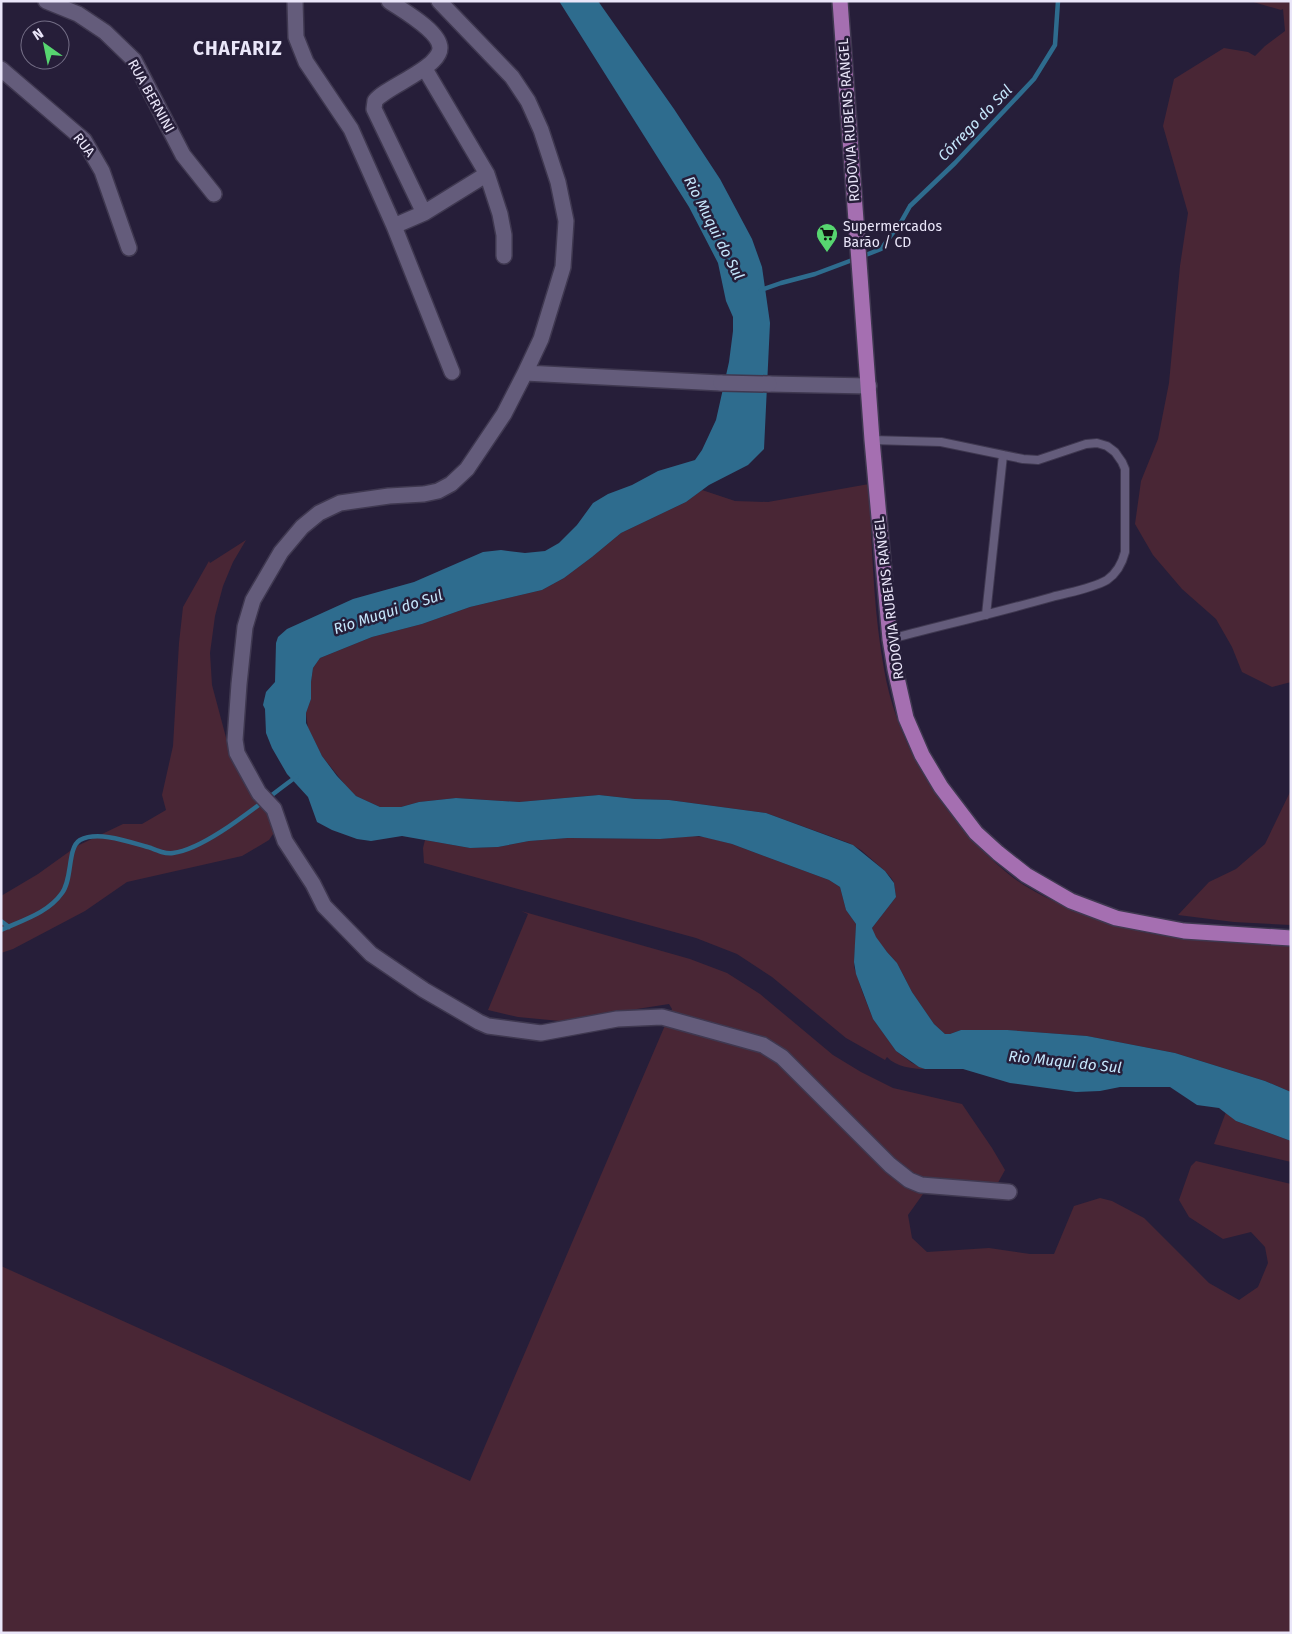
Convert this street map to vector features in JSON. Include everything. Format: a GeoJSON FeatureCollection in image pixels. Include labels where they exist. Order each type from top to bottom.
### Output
{"type":"FeatureCollection","features":[{"type":"Feature","properties":{"kind":"main road","name":"RODOVIA RUBENS RANGEL"},"geometry":{"type":"LineString","coordinates":[[840,1],[872,440],[890,639],[894,669],[906,718],[922,755],[941,787],[976,833],[1026,875],[1071,902],[1116,918],[1184,931],[1291,938]]}},
{"type":"Feature","properties":{"kind":"street","name":"RUA BERNINI"},"geometry":{"type":"LineString","coordinates":[[46,1],[78,14],[105,32],[134,60],[183,155],[214,194]]}},
{"type":"Feature","properties":{"kind":"street"},"geometry":{"type":"LineString","coordinates":[[295,1],[296,37],[306,62],[351,129],[394,226],[452,372]]}},
{"type":"Feature","properties":{"kind":"street"},"geometry":{"type":"LineString","coordinates":[[389,1],[419,22],[437,38],[440,49],[437,56],[426,69],[382,95],[375,102],[374,109],[424,213]]}},
{"type":"Feature","properties":{"kind":"street"},"geometry":{"type":"LineString","coordinates":[[439,1],[512,76],[528,101],[541,130],[558,182],[566,221],[563,267],[541,339],[525,373],[504,414],[467,469],[451,484],[438,491],[340,503],[319,513],[302,527],[281,552],[253,600],[245,627],[239,684],[236,748],[259,793],[274,809],[285,841],[324,906],[362,946],[424,990],[479,1022],[488,1026],[541,1033],[617,1019],[656,1017],[763,1045],[782,1057],[890,1166],[909,1180],[921,1185],[1009,1192]]}},
{"type":"Feature","properties":{"kind":"street","name":"RUA"},"geometry":{"type":"LineString","coordinates":[[1,69],[84,140],[102,171],[129,248]]}},
{"type":"Feature","properties":{"kind":"street"},"geometry":{"type":"LineString","coordinates":[[426,69],[487,174],[500,214],[504,236],[504,256]]}},
{"type":"Feature","properties":{"kind":"street"},"geometry":{"type":"LineString","coordinates":[[394,226],[424,213],[487,174]]}},
{"type":"Feature","properties":{"kind":"street"},"geometry":{"type":"LineString","coordinates":[[525,373],[721,383],[869,386]]}},
{"type":"Feature","properties":{"kind":"lane"},"geometry":{"type":"LineString","coordinates":[[872,440],[941,442],[1023,460],[1038,460],[1086,444],[1097,443],[1107,446],[1122,462],[1125,469],[1125,552],[1116,572],[1107,580],[986,615],[890,639]]}},
{"type":"Feature","properties":{"kind":"lane"},"geometry":{"type":"LineString","coordinates":[[986,615],[1003,455]]}},
{"type":"Feature","properties":{"kind":"shaded area"},"geometry":{"type":"Polygon","coordinates":[[[1250,1],[1291,1],[1291,682],[1272,687],[1242,672],[1232,647],[1216,619],[1182,589],[1153,555],[1135,524],[1141,481],[1158,439],[1169,383],[1180,266],[1188,213],[1163,126],[1174,79],[1224,48],[1248,52],[1255,56],[1285,31],[1283,9],[1250,1]]]}},
{"type":"Feature","properties":{"kind":"shaded area"},"geometry":{"type":"Polygon","coordinates":[[[869,484],[875,600],[880,646],[888,687],[898,722],[913,756],[942,803],[972,839],[1006,872],[1032,890],[1060,904],[1130,929],[1148,933],[1219,942],[1291,946],[1291,1092],[1265,1081],[1175,1053],[1087,1036],[1007,1030],[961,1030],[945,1034],[934,1024],[912,992],[897,963],[875,937],[872,928],[896,897],[892,879],[861,850],[849,843],[766,813],[669,800],[599,795],[519,802],[456,798],[419,802],[401,807],[380,807],[356,796],[346,786],[322,756],[308,728],[306,713],[311,699],[313,668],[320,658],[372,637],[422,624],[470,607],[542,590],[564,578],[621,533],[686,502],[702,490],[735,501],[768,502],[869,484]]]}},
{"type":"Feature","properties":{"kind":"shaded area"},"geometry":{"type":"Polygon","coordinates":[[[246,540],[233,562],[223,586],[215,616],[210,653],[212,685],[228,745],[280,824],[269,840],[242,856],[127,882],[85,911],[13,949],[1,953],[1,896],[38,874],[77,846],[123,824],[142,824],[166,810],[162,795],[173,746],[183,607],[209,561],[210,563],[246,540]]]}},
{"type":"Feature","properties":{"kind":"shaded area"},"geometry":{"type":"Polygon","coordinates":[[[1291,790],[1291,925],[1234,922],[1178,915],[1209,882],[1236,869],[1265,844],[1291,790]]]}},
{"type":"Feature","properties":{"kind":"shaded area"},"geometry":{"type":"Polygon","coordinates":[[[692,836],[705,837],[732,844],[829,880],[840,887],[846,910],[856,924],[854,967],[873,1019],[896,1051],[912,1063],[925,1069],[900,1065],[887,1057],[885,1060],[846,1038],[772,977],[737,954],[696,938],[424,863],[423,848],[425,840],[470,848],[498,847],[529,841],[568,838],[660,839],[692,836]]]}},
{"type":"Feature","properties":{"kind":"shaded area"},"geometry":{"type":"Polygon","coordinates":[[[521,911],[690,959],[727,973],[760,994],[833,1055],[861,1072],[893,1088],[962,1104],[1005,1170],[994,1190],[940,1191],[923,1194],[908,1215],[912,1238],[927,1252],[989,1248],[1030,1254],[1054,1254],[1074,1206],[1100,1198],[1112,1201],[1144,1218],[1209,1283],[1239,1300],[1258,1287],[1268,1263],[1265,1247],[1251,1232],[1223,1239],[1189,1217],[1179,1200],[1191,1166],[1196,1161],[1291,1184],[1291,1633],[1,1633],[1,1266],[225,1367],[470,1481],[672,1009],[669,1004],[560,1021],[518,1017],[488,1010],[528,914],[521,911]]]}},
{"type":"Feature","properties":{"kind":"shaded area"},"geometry":{"type":"Polygon","coordinates":[[[1226,1112],[1236,1121],[1291,1141],[1291,1162],[1214,1144],[1226,1112]]]}},
{"type":"Feature","properties":{"kind":"water","name":"Rio Muqui do Sul"},"geometry":{"type":"Polygon","coordinates":[[[559,1],[598,1],[674,109],[720,179],[752,239],[762,267],[770,323],[764,449],[748,465],[709,485],[686,502],[621,533],[564,578],[542,590],[470,607],[422,624],[372,637],[320,658],[313,668],[311,699],[306,713],[306,723],[322,756],[337,776],[356,796],[380,807],[401,807],[419,802],[456,798],[519,802],[599,795],[669,800],[766,813],[853,845],[885,871],[894,883],[896,897],[872,928],[876,937],[897,963],[912,992],[934,1024],[945,1034],[961,1030],[1007,1030],[1087,1036],[1175,1053],[1265,1081],[1291,1092],[1291,1141],[1236,1121],[1219,1108],[1197,1105],[1170,1087],[1120,1087],[1100,1091],[1076,1092],[1010,1083],[963,1069],[925,1069],[919,1067],[896,1051],[873,1019],[856,974],[854,962],[856,924],[846,910],[840,887],[829,880],[732,844],[699,836],[660,839],[568,838],[529,841],[498,847],[470,848],[402,836],[371,841],[357,839],[317,822],[308,797],[287,774],[266,733],[265,709],[263,705],[266,692],[275,682],[276,643],[278,637],[287,629],[353,599],[414,582],[483,552],[501,550],[525,553],[545,551],[559,543],[577,525],[593,503],[658,471],[695,460],[702,450],[716,420],[729,362],[733,331],[733,317],[726,301],[718,263],[689,207],[559,1]]]}},
{"type":"Feature","properties":{"kind":"waterway","name":"Córrego do Sal"},"geometry":{"type":"LineString","coordinates":[[863,256],[881,249],[910,206],[955,163],[1034,79],[1055,45],[1058,1]]}},
{"type":"Feature","properties":{"kind":"waterway"},"geometry":{"type":"LineString","coordinates":[[761,290],[815,274],[855,259]]}},
{"type":"Feature","properties":{"kind":"waterway"},"geometry":{"type":"LineString","coordinates":[[1,930],[42,911],[56,900],[62,893],[68,880],[71,856],[76,844],[80,840],[96,836],[106,837],[164,853],[173,853],[187,849],[219,833],[296,777]]}},
{"type":"Feature","properties":{"kind":"waterway"},"geometry":{"type":"LineString","coordinates":[[1,921],[9,927]]}},
{"type":"Feature","properties":{"kind":"place","name":"Supermercados Barão / CD"},"geometry":{"type":"Point","coordinates":[827,253]}},
{"type":"Feature","properties":{"kind":"district","name":"CHAFARIZ"},"geometry":{"type":"Point","coordinates":[238,48]}}]}
